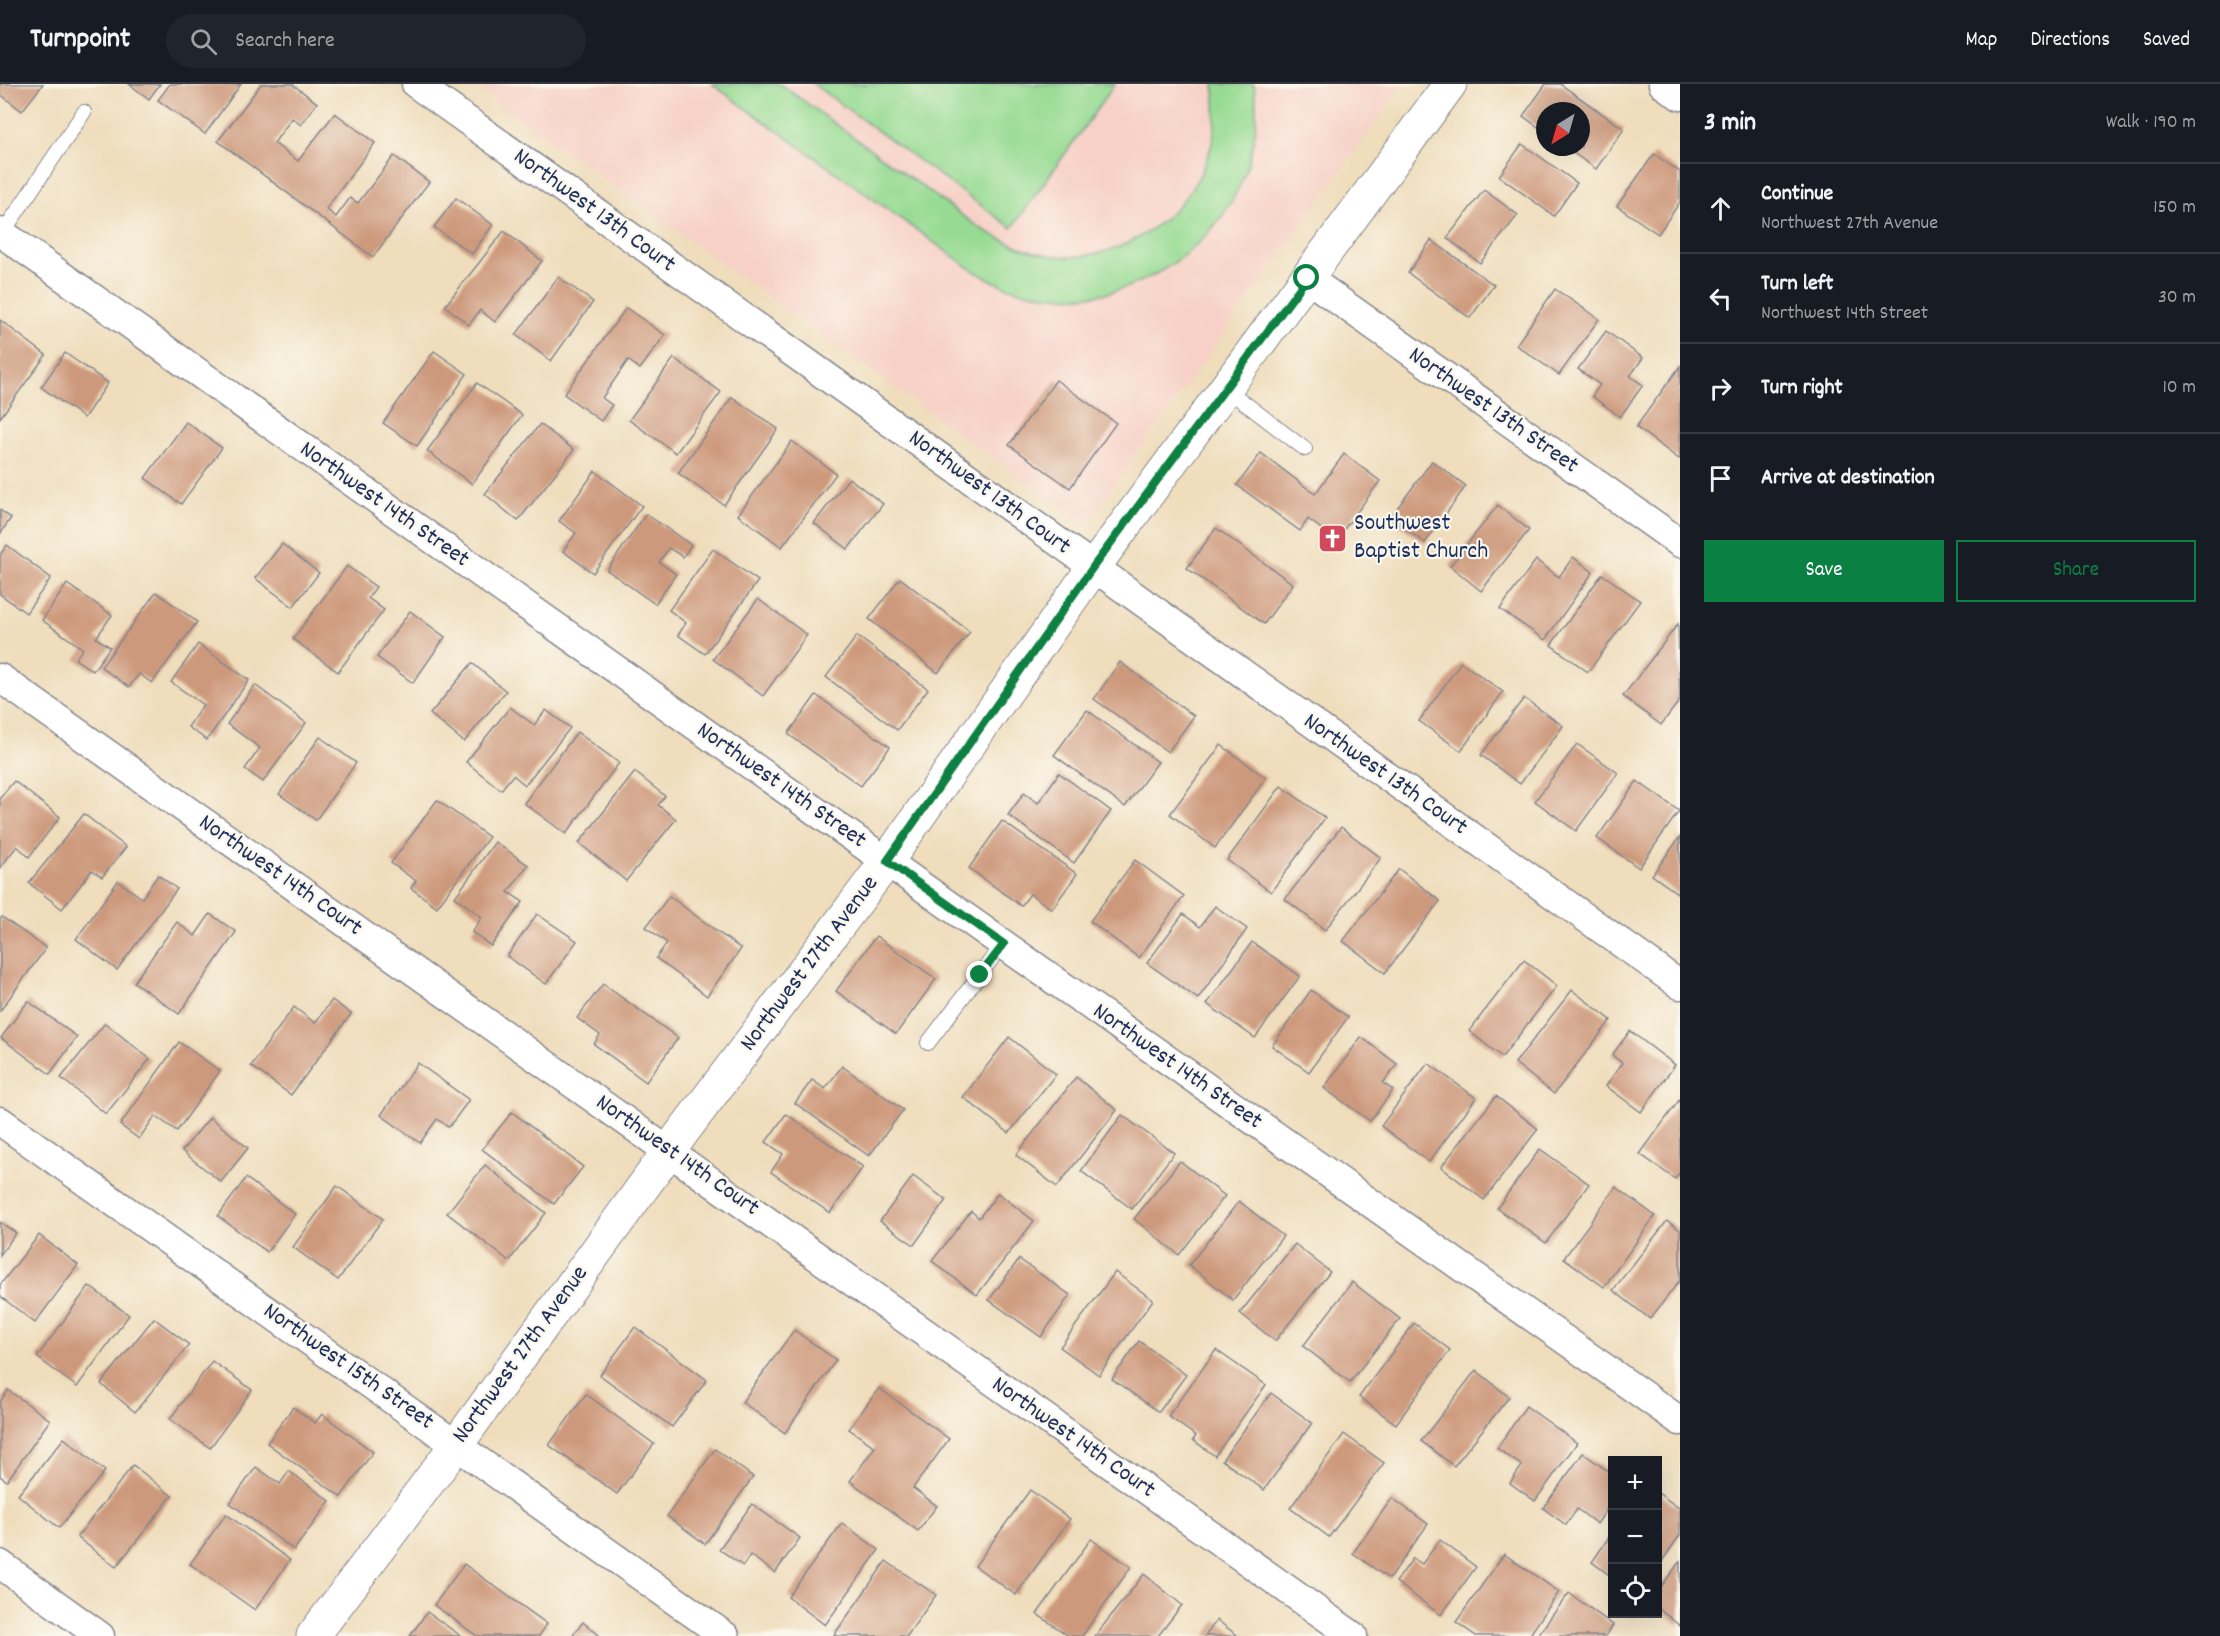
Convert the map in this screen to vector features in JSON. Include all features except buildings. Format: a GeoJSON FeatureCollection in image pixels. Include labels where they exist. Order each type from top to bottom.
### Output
{"type":"FeatureCollection","features":[{"type":"Feature","properties":{"kind":"street","name":"Northwest 13th Court"},"geometry":{"type":"LineString","coordinates":[[416,84],[1680,985]]}},
{"type":"Feature","properties":{"kind":"street","name":"Northwest 27th Avenue"},"geometry":{"type":"LineString","coordinates":[[313,1636],[457,1444],[669,1152],[887,861],[1093,567],[1450,84]]}},
{"type":"Feature","properties":{"kind":"street"},"geometry":{"type":"LineString","coordinates":[[1663,84],[1680,96]]}},
{"type":"Feature","properties":{"kind":"street","name":"Northwest 14th Street"},"geometry":{"type":"LineString","coordinates":[[1,233],[1680,1421]]}},
{"type":"Feature","properties":{"kind":"street","name":"Northwest 13th Street"},"geometry":{"type":"LineString","coordinates":[[1307,278],[1680,543]]}},
{"type":"Feature","properties":{"kind":"street","name":"Northwest 14th Court"},"geometry":{"type":"LineString","coordinates":[[0,678],[1353,1636]]}},
{"type":"Feature","properties":{"kind":"street","name":"Northwest 15th Street"},"geometry":{"type":"LineString","coordinates":[[0,1121],[725,1636]]}},
{"type":"Feature","properties":{"kind":"street"},"geometry":{"type":"LineString","coordinates":[[0,1564],[100,1636]]}},
{"type":"Feature","properties":{"kind":"lane"},"geometry":{"type":"LineString","coordinates":[[1,233],[84,112]]}},
{"type":"Feature","properties":{"kind":"lane"},"geometry":{"type":"LineString","coordinates":[[1225,388],[1305,449]]}},
{"type":"Feature","properties":{"kind":"lane"},"geometry":{"type":"LineString","coordinates":[[928,1042],[1004,944]]}},
{"type":"Feature","properties":{"kind":"shaded area"},"geometry":{"type":"Polygon","coordinates":[[[472,84],[1403,84],[1086,525],[472,84]]]}},
{"type":"Feature","properties":{"kind":"green space"},"geometry":{"type":"Polygon","coordinates":[[[712,84],[780,84],[980,228],[1024,248],[1047,255],[1071,257],[1095,254],[1140,237],[1178,206],[1193,187],[1212,143],[1216,114],[1214,84],[1254,84],[1256,120],[1251,154],[1240,186],[1223,215],[1201,241],[1174,263],[1144,280],[1111,292],[1087,296],[1059,296],[1018,290],[999,284],[974,271],[712,84]]]}},
{"type":"Feature","properties":{"kind":"green space"},"geometry":{"type":"Polygon","coordinates":[[[813,84],[1115,84],[1012,228],[813,84]]]}},
{"type":"Feature","properties":{"kind":"place","name":"Southwest Baptist Church"},"geometry":{"type":"Point","coordinates":[1333,538]}},
{"type":"Feature","properties":{"kind":"route"},"geometry":{"type":"LineString","coordinates":[[980,975],[1004,944],[887,861],[1093,567],[1307,278]]}}]}
